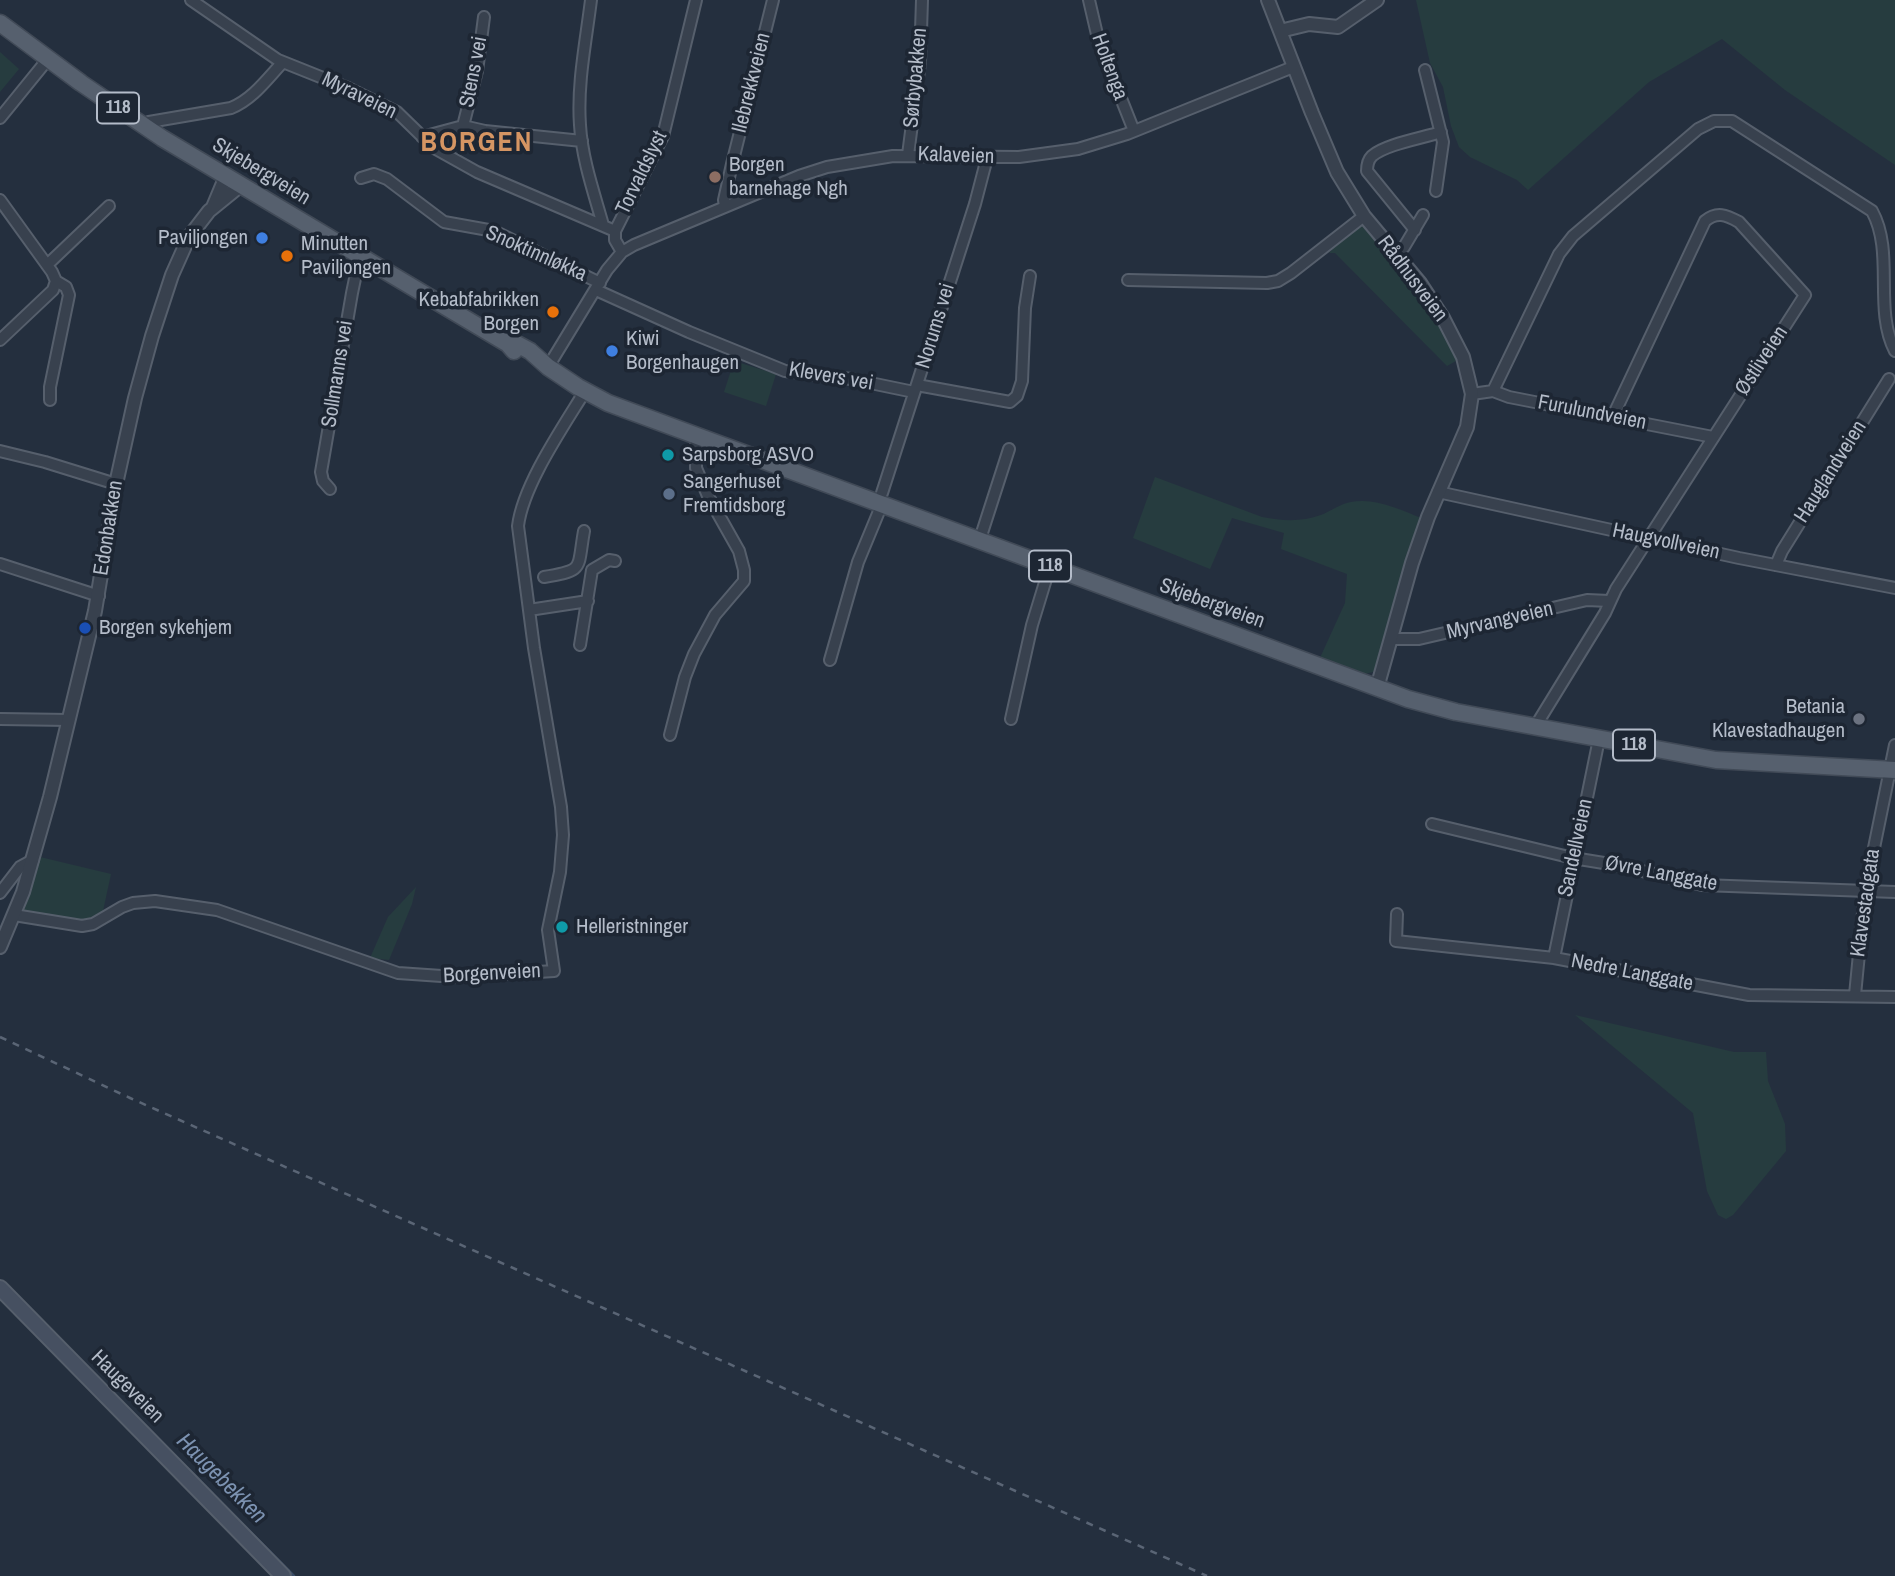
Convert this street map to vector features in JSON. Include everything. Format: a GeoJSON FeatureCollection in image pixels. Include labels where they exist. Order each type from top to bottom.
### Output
{"type":"FeatureCollection","features":[{"type":"Feature","properties":{"kind":"main road","name":"Skjebergveien"},"geometry":{"type":"LineString","coordinates":[[0,23],[48,60],[144,125],[508,344],[526,359],[546,366],[608,403],[882,499],[1050,566],[1377,688],[1456,712],[1716,760],[1893,770]]}},
{"type":"Feature","properties":{"kind":"main road","name":"Haugeveien"},"geometry":{"type":"LineString","coordinates":[[0,1288],[283,1576]]}},
{"type":"Feature","properties":{"kind":"street","name":"Myraveien"},"geometry":{"type":"LineString","coordinates":[[191,0],[283,62],[348,88],[397,112],[434,148],[477,172],[615,231]]}},
{"type":"Feature","properties":{"kind":"street"},"geometry":{"type":"LineString","coordinates":[[591,0],[580,105],[582,141],[603,225]]}},
{"type":"Feature","properties":{"kind":"street","name":"Torvaldslyst"},"geometry":{"type":"LineString","coordinates":[[622,253],[615,240],[615,231],[663,136],[696,0]]}},
{"type":"Feature","properties":{"kind":"street","name":"Ilebrekkveien"},"geometry":{"type":"LineString","coordinates":[[725,207],[724,200],[732,164],[772,0]]}},
{"type":"Feature","properties":{"kind":"street","name":"Sørbybakken"},"geometry":{"type":"LineString","coordinates":[[908,155],[914,126],[921,54],[922,0]]}},
{"type":"Feature","properties":{"kind":"street","name":"Holtenga"},"geometry":{"type":"LineString","coordinates":[[1089,0],[1099,43],[1134,131]]}},
{"type":"Feature","properties":{"kind":"street","name":"Rådhusveien"},"geometry":{"type":"LineString","coordinates":[[1268,0],[1337,172],[1364,216],[1420,283],[1443,318],[1463,357],[1472,394],[1467,426],[1438,492],[1412,563],[1377,688]]}},
{"type":"Feature","properties":{"kind":"street"},"geometry":{"type":"LineString","coordinates":[[1280,31],[1309,24],[1338,27],[1377,0]]}},
{"type":"Feature","properties":{"kind":"street","name":"Stens vei"},"geometry":{"type":"LineString","coordinates":[[463,126],[477,71],[484,17]]}},
{"type":"Feature","properties":{"kind":"street"},"geometry":{"type":"LineString","coordinates":[[0,118],[48,60]]}},
{"type":"Feature","properties":{"kind":"street"},"geometry":{"type":"LineString","coordinates":[[144,125],[241,104],[283,62]]}},
{"type":"Feature","properties":{"kind":"street","name":"Kalaveien"},"geometry":{"type":"LineString","coordinates":[[622,253],[634,245],[799,176],[827,167],[872,158],[908,155],[987,158],[1053,154],[1097,144],[1134,131],[1293,67]]}},
{"type":"Feature","properties":{"kind":"street"},"geometry":{"type":"LineString","coordinates":[[1425,70],[1443,148],[1436,191]]}},
{"type":"Feature","properties":{"kind":"street"},"geometry":{"type":"LineString","coordinates":[[1493,391],[1559,254],[1573,236],[1698,129],[1714,121],[1732,121],[1872,211],[1890,249],[1885,303],[1893,347]]}},
{"type":"Feature","properties":{"kind":"street"},"geometry":{"type":"LineString","coordinates":[[422,137],[463,126],[485,131],[582,141]]}},
{"type":"Feature","properties":{"kind":"street"},"geometry":{"type":"LineString","coordinates":[[1415,230],[1367,171],[1367,167],[1371,157],[1382,150],[1441,132]]}},
{"type":"Feature","properties":{"kind":"street","name":"Norums vei"},"geometry":{"type":"LineString","coordinates":[[831,660],[858,562],[882,499],[987,158]]}},
{"type":"Feature","properties":{"kind":"street","name":"Snoktinnløkka"},"geometry":{"type":"LineString","coordinates":[[362,178],[374,174],[387,179],[444,222],[494,231],[598,286]]}},
{"type":"Feature","properties":{"kind":"street","name":"Edonbakken"},"geometry":{"type":"LineString","coordinates":[[213,207],[226,176]]}},
{"type":"Feature","properties":{"kind":"street","name":"Edonbakken"},"geometry":{"type":"LineString","coordinates":[[0,947],[33,860],[69,720],[99,596],[116,485],[144,361],[172,275],[189,237],[213,207],[241,185]]}},
{"type":"Feature","properties":{"kind":"street"},"geometry":{"type":"LineString","coordinates":[[0,200],[56,281],[66,287],[69,295],[50,387],[50,400]]}},
{"type":"Feature","properties":{"kind":"street"},"geometry":{"type":"LineString","coordinates":[[47,265],[109,206]]}},
{"type":"Feature","properties":{"kind":"street","name":"Østliveien"},"geometry":{"type":"LineString","coordinates":[[1535,727],[1605,613],[1609,601],[1805,295],[1739,222],[1718,214],[1711,216],[1700,229],[1613,416]]}},
{"type":"Feature","properties":{"kind":"street"},"geometry":{"type":"LineString","coordinates":[[1397,255],[1423,215]]}},
{"type":"Feature","properties":{"kind":"street"},"geometry":{"type":"LineString","coordinates":[[1128,280],[1278,281],[1291,274],[1364,216]]}},
{"type":"Feature","properties":{"kind":"street"},"geometry":{"type":"LineString","coordinates":[[546,366],[622,253]]}},
{"type":"Feature","properties":{"kind":"street","name":"Sollmanns vei"},"geometry":{"type":"LineString","coordinates":[[330,489],[323,481],[321,472],[352,293],[363,257]]}},
{"type":"Feature","properties":{"kind":"street","name":"Klevers vei"},"geometry":{"type":"LineString","coordinates":[[598,286],[785,371],[916,389],[970,393],[1010,402],[1017,396],[1022,381],[1030,276]]}},
{"type":"Feature","properties":{"kind":"street"},"geometry":{"type":"LineString","coordinates":[[0,340],[53,290],[56,281]]}},
{"type":"Feature","properties":{"kind":"street","name":"Hauglandveien"},"geometry":{"type":"LineString","coordinates":[[1776,565],[1788,541],[1889,379]]}},
{"type":"Feature","properties":{"kind":"street","name":"Borgenveien"},"geometry":{"type":"LineString","coordinates":[[14,915],[82,926],[93,924],[133,903],[155,901],[217,910],[398,973],[456,977],[554,971],[548,930],[560,872],[563,835],[561,807],[518,526],[519,517],[546,455],[585,391]]}},
{"type":"Feature","properties":{"kind":"street","name":"Furulundveien"},"geometry":{"type":"LineString","coordinates":[[1472,394],[1493,391],[1509,397],[1713,436]]}},
{"type":"Feature","properties":{"kind":"street"},"geometry":{"type":"LineString","coordinates":[[670,735],[694,654],[715,615],[744,581],[739,551],[708,496],[696,468],[696,436]]}},
{"type":"Feature","properties":{"kind":"street"},"geometry":{"type":"LineString","coordinates":[[980,539],[1009,449]]}},
{"type":"Feature","properties":{"kind":"street"},"geometry":{"type":"LineString","coordinates":[[0,452],[45,462],[116,485]]}},
{"type":"Feature","properties":{"kind":"street","name":"Haugvollveien"},"geometry":{"type":"LineString","coordinates":[[1438,492],[1776,565],[1895,587]]}},
{"type":"Feature","properties":{"kind":"street"},"geometry":{"type":"LineString","coordinates":[[544,577],[573,572],[578,566],[584,530]]}},
{"type":"Feature","properties":{"kind":"street"},"geometry":{"type":"LineString","coordinates":[[580,645],[593,570],[609,560],[615,561]]}},
{"type":"Feature","properties":{"kind":"street"},"geometry":{"type":"LineString","coordinates":[[0,564],[99,596]]}},
{"type":"Feature","properties":{"kind":"street"},"geometry":{"type":"LineString","coordinates":[[1011,719],[1032,625],[1050,566]]}},
{"type":"Feature","properties":{"kind":"street","name":"Myrvangveien"},"geometry":{"type":"LineString","coordinates":[[1391,639],[1419,639],[1587,600],[1609,601]]}},
{"type":"Feature","properties":{"kind":"street"},"geometry":{"type":"LineString","coordinates":[[529,610],[588,601]]}},
{"type":"Feature","properties":{"kind":"street"},"geometry":{"type":"LineString","coordinates":[[0,719],[69,720]]}},
{"type":"Feature","properties":{"kind":"street","name":"Sandellveien"},"geometry":{"type":"LineString","coordinates":[[1554,958],[1600,739]]}},
{"type":"Feature","properties":{"kind":"street","name":"Klavestadgata"},"geometry":{"type":"LineString","coordinates":[[1855,995],[1864,892],[1893,770],[1895,745]]}},
{"type":"Feature","properties":{"kind":"street","name":"Øvre Langgate"},"geometry":{"type":"LineString","coordinates":[[1432,824],[1702,885],[1895,892]]}},
{"type":"Feature","properties":{"kind":"street"},"geometry":{"type":"LineString","coordinates":[[0,893],[20,867],[33,860]]}},
{"type":"Feature","properties":{"kind":"street","name":"Nedre Langgate"},"geometry":{"type":"LineString","coordinates":[[1396,914],[1396,941],[1554,958],[1749,995],[1895,997]]}},
{"type":"Feature","properties":{"kind":"green space"},"geometry":{"type":"Polygon","coordinates":[[[1416,0],[1895,0],[1895,165],[1785,90],[1722,39],[1649,82],[1528,190],[1517,180],[1470,157],[1459,147],[1451,126],[1443,87],[1430,63],[1416,0]]]}},
{"type":"Feature","properties":{"kind":"green space"},"geometry":{"type":"Polygon","coordinates":[[[0,52],[19,69],[0,92],[0,52]]]}},
{"type":"Feature","properties":{"kind":"green space"},"geometry":{"type":"Polygon","coordinates":[[[1364,216],[1420,283],[1463,357],[1447,366],[1335,253],[1329,253],[1364,216]]]}},
{"type":"Feature","properties":{"kind":"green space"},"geometry":{"type":"Polygon","coordinates":[[[734,361],[776,374],[766,406],[724,392],[734,361]]]}},
{"type":"Feature","properties":{"kind":"green space"},"geometry":{"type":"Polygon","coordinates":[[[1155,477],[1262,517],[1307,519],[1347,503],[1369,501],[1388,505],[1424,519],[1384,668],[1377,666],[1373,672],[1360,675],[1319,660],[1345,603],[1347,574],[1281,549],[1284,533],[1232,518],[1210,569],[1133,538],[1155,477]]]}},
{"type":"Feature","properties":{"kind":"green space"},"geometry":{"type":"Polygon","coordinates":[[[40,857],[111,874],[101,920],[93,924],[20,916],[40,857]]]}},
{"type":"Feature","properties":{"kind":"green space"},"geometry":{"type":"Polygon","coordinates":[[[416,887],[412,904],[389,960],[370,958],[388,917],[416,887]]]}},
{"type":"Feature","properties":{"kind":"green space"},"geometry":{"type":"Polygon","coordinates":[[[1575,1015],[1734,1052],[1766,1052],[1768,1081],[1785,1124],[1786,1151],[1733,1215],[1726,1219],[1718,1215],[1707,1191],[1693,1113],[1575,1015]]]}},
{"type":"Feature","properties":{"kind":"waterway","name":"Haugebekken"},"geometry":{"type":"LineString","coordinates":[[125,1405],[294,1576]]}},
{"type":"Feature","properties":{"kind":"railway"},"geometry":{"type":"LineString","coordinates":[[0,1037],[130,1098],[1207,1576]]}},
{"type":"Feature","properties":{"kind":"place","name":"Borgen barnehage Ngh"},"geometry":{"type":"Point","coordinates":[715,177]}},
{"type":"Feature","properties":{"kind":"place","name":"Paviljongen"},"geometry":{"type":"Point","coordinates":[262,238]}},
{"type":"Feature","properties":{"kind":"place","name":"Minutten Paviljongen"},"geometry":{"type":"Point","coordinates":[287,256]}},
{"type":"Feature","properties":{"kind":"place","name":"Kebabfabrikken Borgen"},"geometry":{"type":"Point","coordinates":[553,312]}},
{"type":"Feature","properties":{"kind":"place","name":"Kiwi Borgenhaugen"},"geometry":{"type":"Point","coordinates":[612,351]}},
{"type":"Feature","properties":{"kind":"place","name":"Sarpsborg ASVO"},"geometry":{"type":"Point","coordinates":[668,455]}},
{"type":"Feature","properties":{"kind":"place","name":"Sangerhuset Fremtidsborg"},"geometry":{"type":"Point","coordinates":[669,494]}},
{"type":"Feature","properties":{"kind":"place","name":"Borgen sykehjem"},"geometry":{"type":"Point","coordinates":[85,628]}},
{"type":"Feature","properties":{"kind":"place","name":"Betania Klavestadhaugen"},"geometry":{"type":"Point","coordinates":[1859,719]}},
{"type":"Feature","properties":{"kind":"place","name":"Helleristninger"},"geometry":{"type":"Point","coordinates":[562,927]}},
{"type":"Feature","properties":{"kind":"district","name":"BORGEN"},"geometry":{"type":"Point","coordinates":[477,143]}}]}
